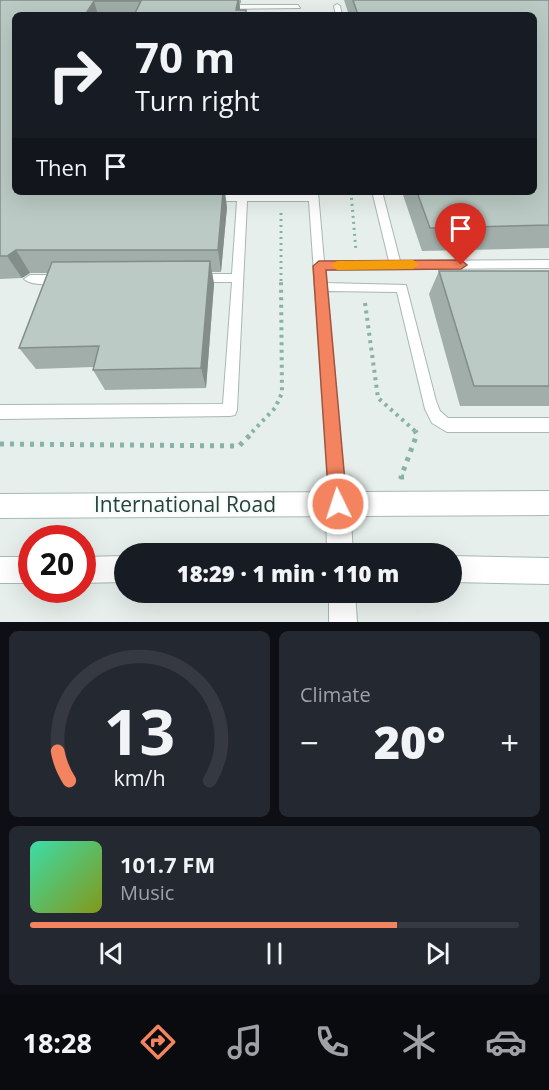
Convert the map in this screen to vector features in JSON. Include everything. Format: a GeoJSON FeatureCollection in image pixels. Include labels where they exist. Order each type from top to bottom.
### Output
{"type":"FeatureCollection","features":[{"type":"Feature","properties":{"kind":"main road","name":"International Road"},"geometry":{"type":"LineString","coordinates":[[0,506],[549,503]]}},
{"type":"Feature","properties":{"kind":"main road"},"geometry":{"type":"LineString","coordinates":[[338,504],[340,543]]}},
{"type":"Feature","properties":{"kind":"main road"},"geometry":{"type":"LineString","coordinates":[[96,570],[114,569]]}},
{"type":"Feature","properties":{"kind":"main road"},"geometry":{"type":"LineString","coordinates":[[0,570],[18,570]]}},
{"type":"Feature","properties":{"kind":"main road"},"geometry":{"type":"LineString","coordinates":[[462,570],[549,571]]}},
{"type":"Feature","properties":{"kind":"main road"},"geometry":{"type":"LineString","coordinates":[[342,603],[343,622]]}},
{"type":"Feature","properties":{"kind":"lane"},"geometry":{"type":"LineString","coordinates":[[253,7],[254,0]]}},
{"type":"Feature","properties":{"kind":"lane"},"geometry":{"type":"LineString","coordinates":[[217,7],[298,4]]}},
{"type":"Feature","properties":{"kind":"lane"},"geometry":{"type":"LineString","coordinates":[[337,6],[338,12]]}},
{"type":"Feature","properties":{"kind":"lane"},"geometry":{"type":"LineString","coordinates":[[197,198],[282,198],[313,195],[338,504]]}},
{"type":"Feature","properties":{"kind":"lane"},"geometry":{"type":"LineString","coordinates":[[378,195],[395,265]]}},
{"type":"Feature","properties":{"kind":"lane"},"geometry":{"type":"LineString","coordinates":[[0,412],[230,410],[242,198]]}},
{"type":"Feature","properties":{"kind":"lane"},"geometry":{"type":"LineString","coordinates":[[319,266],[549,264]]}},
{"type":"Feature","properties":{"kind":"lane"},"geometry":{"type":"LineString","coordinates":[[30,279],[76,278]]}},
{"type":"Feature","properties":{"kind":"lane"},"geometry":{"type":"LineString","coordinates":[[180,278],[237,278]]}},
{"type":"Feature","properties":{"kind":"lane"},"geometry":{"type":"LineString","coordinates":[[321,287],[402,288],[433,416],[439,422],[447,425],[549,425]]}},
{"type":"Feature","properties":{"kind":"path"},"geometry":{"type":"LineString","coordinates":[[351,195],[358,265]]}},
{"type":"Feature","properties":{"kind":"path"},"geometry":{"type":"LineString","coordinates":[[0,444],[239,446],[270,416],[279,404],[282,393],[282,198]]}},
{"type":"Feature","properties":{"kind":"path"},"geometry":{"type":"LineString","coordinates":[[363,288],[378,398],[410,425],[417,434],[401,477]]}},
{"type":"Feature","properties":{"kind":"building"},"geometry":{"type":"Polygon","coordinates":[[[0,0],[238,0],[236,10],[246,10],[246,12],[136,12],[141,1],[94,1],[87,12],[12,12],[12,195],[223,195],[218,250],[16,250],[7,256],[0,256],[0,0]]]}},
{"type":"Feature","properties":{"kind":"building"},"geometry":{"type":"Polygon","coordinates":[[[353,0],[549,0],[549,225],[430,228],[418,195],[537,195],[537,12],[357,12],[353,0]]]}},
{"type":"Feature","properties":{"kind":"building"},"geometry":{"type":"Polygon","coordinates":[[[210,261],[201,368],[93,370],[99,346],[19,348],[52,262],[210,261]]]}},
{"type":"Feature","properties":{"kind":"building"},"geometry":{"type":"Polygon","coordinates":[[[439,271],[549,271],[549,386],[474,386],[439,271]]]}},
{"type":"Feature","properties":{"kind":"slow traffic"},"geometry":{"type":"LineString","coordinates":[[337,265],[413,265]]}},
{"type":"Feature","properties":{"kind":"route"},"geometry":{"type":"LineString","coordinates":[[338,504],[319,266],[461,265]]}}]}
